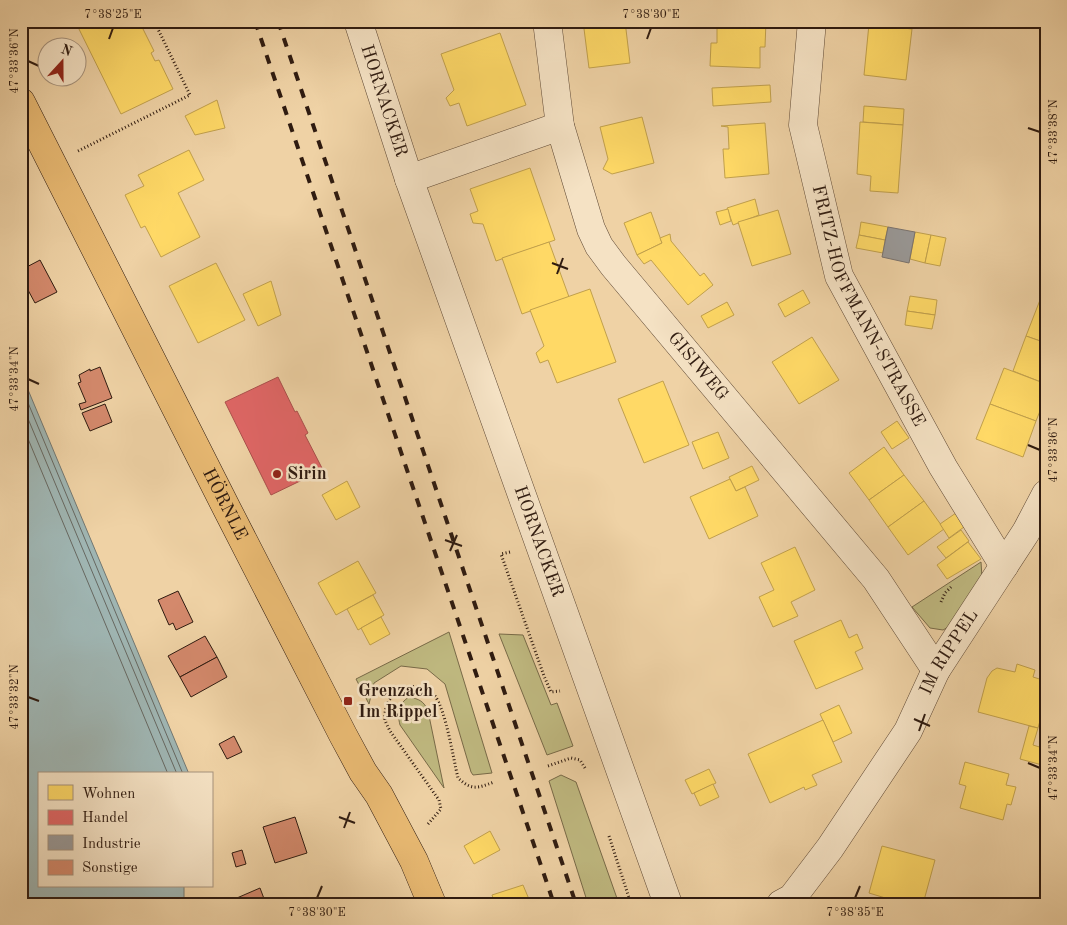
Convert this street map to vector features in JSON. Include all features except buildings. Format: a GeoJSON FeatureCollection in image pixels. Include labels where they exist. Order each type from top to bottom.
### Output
{"type":"FeatureCollection","features":[{"type":"Feature","properties":{"kind":"main road","name":"HÖRNLE"},"geometry":{"type":"LineString","coordinates":[[21,102],[339,726],[363,772],[392,818],[414,861],[432,904]]}},
{"type":"Feature","properties":{"kind":"street","name":"HORNACKER"},"geometry":{"type":"LineString","coordinates":[[358,21],[409,179],[668,904]]}},
{"type":"Feature","properties":{"kind":"street","name":"GISIWEG"},"geometry":{"type":"LineString","coordinates":[[547,21],[560,126],[591,229],[599,246],[613,266],[876,579],[936,670]]}},
{"type":"Feature","properties":{"kind":"street","name":"FRITZ-HOFFMANN-STRASSE"},"geometry":{"type":"LineString","coordinates":[[812,21],[803,125],[839,276],[944,467],[1004,566]]}},
{"type":"Feature","properties":{"kind":"street","name":"HORNACKER"},"geometry":{"type":"LineString","coordinates":[[409,179],[560,126]]}},
{"type":"Feature","properties":{"kind":"street","name":"IM RIPPEL"},"geometry":{"type":"LineString","coordinates":[[781,904],[792,898],[835,840],[908,731],[936,670],[1004,566],[1036,534],[1046,494]]}},
{"type":"Feature","properties":{"kind":"path"},"geometry":{"type":"LineString","coordinates":[[52,164],[190,95],[154,21]]}},
{"type":"Feature","properties":{"kind":"path"},"geometry":{"type":"LineString","coordinates":[[539,542],[501,554],[551,692],[563,690]]}},
{"type":"Feature","properties":{"kind":"path"},"geometry":{"type":"LineString","coordinates":[[392,818],[418,806],[428,824],[441,809],[439,800],[390,731],[385,720],[386,708],[391,697],[400,689],[411,686],[423,688],[434,694],[441,706],[458,778],[467,786],[478,788],[494,782]]}},
{"type":"Feature","properties":{"kind":"path"},"geometry":{"type":"LineString","coordinates":[[548,766],[571,758],[580,760],[587,771]]}},
{"type":"Feature","properties":{"kind":"path"},"geometry":{"type":"LineString","coordinates":[[606,828],[631,904]]}},
{"type":"Feature","properties":{"kind":"shaded area"},"geometry":{"type":"Polygon","coordinates":[[[981,562],[982,578],[952,625],[943,630],[930,628],[912,607],[981,562]]]}},
{"type":"Feature","properties":{"kind":"shaded area"},"geometry":{"type":"Polygon","coordinates":[[[449,632],[492,773],[473,775],[471,772],[445,684],[427,669],[401,666],[374,683],[369,704],[356,679],[449,632]]]}},
{"type":"Feature","properties":{"kind":"shaded area"},"geometry":{"type":"Polygon","coordinates":[[[499,634],[523,635],[551,705],[557,703],[573,746],[547,755],[499,634]]]}},
{"type":"Feature","properties":{"kind":"shaded area"},"geometry":{"type":"Polygon","coordinates":[[[409,697],[421,701],[428,711],[444,788],[400,725],[399,709],[409,697]]]}},
{"type":"Feature","properties":{"kind":"shaded area"},"geometry":{"type":"Polygon","coordinates":[[[561,775],[576,782],[619,904],[588,904],[549,781],[561,775]]]}},
{"type":"Feature","properties":{"kind":"water"},"geometry":{"type":"Polygon","coordinates":[[[21,373],[188,772],[38,772],[38,888],[184,888],[184,904],[21,904],[21,373]]]}},
{"type":"Feature","properties":{"kind":"railway"},"geometry":{"type":"LineString","coordinates":[[255,21],[554,904]]}},
{"type":"Feature","properties":{"kind":"railway"},"geometry":{"type":"LineString","coordinates":[[278,21],[576,904]]}},
{"type":"Feature","properties":{"kind":"place","name":"Sirin"},"geometry":{"type":"Point","coordinates":[277,474]}},
{"type":"Feature","properties":{"kind":"place","name":"Grenzach Im Rippel"},"geometry":{"type":"Point","coordinates":[348,701]}}]}
